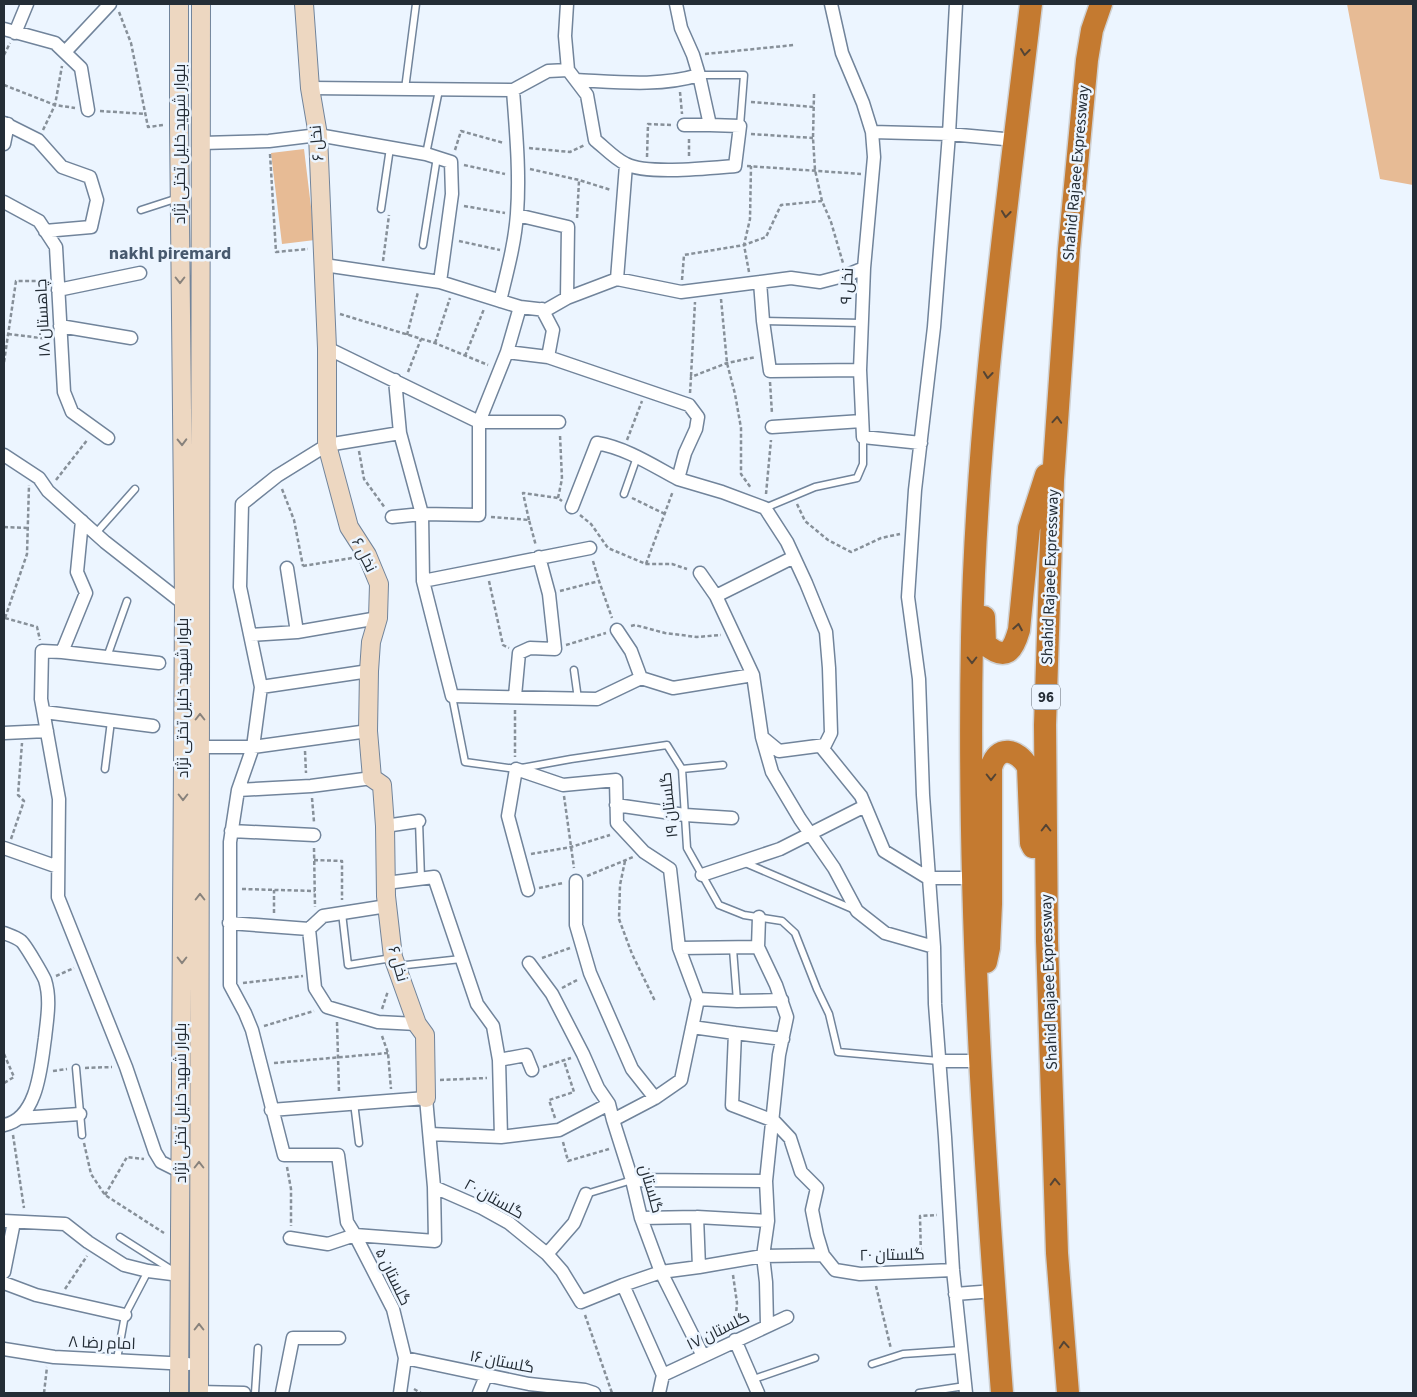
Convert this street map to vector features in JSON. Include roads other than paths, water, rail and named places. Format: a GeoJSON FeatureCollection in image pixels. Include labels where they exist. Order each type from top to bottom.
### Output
{"type":"FeatureCollection","features":[{"type":"Feature","properties":{"kind":"highway"},"geometry":{"type":"LineString","coordinates":[[1002,1393],[984,1154],[972,878],[972,636],[984,411],[1030,4]]}},
{"type":"Feature","properties":{"kind":"highway","name":"Shahid Rajaee Expressway"},"geometry":{"type":"LineString","coordinates":[[1068,1393],[1057,1253],[1047,941],[1045,725],[1055,445],[1069,249],[1085,83],[1092,30],[1101,4]]}},
{"type":"Feature","properties":{"kind":"highway"},"geometry":{"type":"LineString","coordinates":[[977,544],[984,593],[984,636],[986,644],[1002,654],[1008,652],[1015,644],[1019,630],[1029,528],[1055,445]]}},
{"type":"Feature","properties":{"kind":"highway"},"geometry":{"type":"LineString","coordinates":[[978,1002],[989,948],[991,904],[991,768],[993,760],[1002,753],[1013,752],[1023,758],[1028,768],[1031,844],[1046,872]]}},
{"type":"Feature","properties":{"kind":"street"},"geometry":{"type":"LineString","coordinates":[[27,4],[10,31],[56,43],[81,68],[88,110]]}},
{"type":"Feature","properties":{"kind":"street","name":"بلوار شهید خلیل تختی نژاد"},"geometry":{"type":"LineString","coordinates":[[179,1393],[184,604],[179,124],[180,4]]}},
{"type":"Feature","properties":{"kind":"street","name":"بلوار شهید خلیل تختی نژاد"},"geometry":{"type":"LineString","coordinates":[[199,1392],[201,4]]}},
{"type":"Feature","properties":{"kind":"street","name":"نخل ۶"},"geometry":{"type":"LineString","coordinates":[[304,4],[310,88],[318,135],[327,348],[326,445],[349,527],[367,556],[379,584],[378,618],[372,642],[369,671],[368,731],[372,778],[382,785],[387,906],[395,962],[417,1024],[425,1036],[426,1098]]}},
{"type":"Feature","properties":{"kind":"street"},"geometry":{"type":"LineString","coordinates":[[567,4],[565,36],[572,75],[587,95],[595,140],[626,165],[689,170],[735,166],[740,129],[710,125],[686,125]]}},
{"type":"Feature","properties":{"kind":"street"},"geometry":{"type":"LineString","coordinates":[[676,4],[681,28],[700,75],[710,125]]}},
{"type":"Feature","properties":{"kind":"street","name":"نخل ۹"},"geometry":{"type":"LineString","coordinates":[[831,4],[842,52],[863,103],[872,132],[874,157],[864,268],[860,370],[863,437]]}},
{"type":"Feature","properties":{"kind":"street"},"geometry":{"type":"LineString","coordinates":[[956,4],[949,134],[934,327],[912,532],[908,597],[919,679],[928,878],[934,947],[935,1004],[953,1270],[965,1390]]}},
{"type":"Feature","properties":{"kind":"street"},"geometry":{"type":"LineString","coordinates":[[65,52],[114,8]]}},
{"type":"Feature","properties":{"kind":"street"},"geometry":{"type":"LineString","coordinates":[[310,88],[513,90],[548,71],[639,84],[678,81],[700,75]]}},
{"type":"Feature","properties":{"kind":"street"},"geometry":{"type":"LineString","coordinates":[[495,299],[511,252],[517,215],[518,147],[513,90]]}},
{"type":"Feature","properties":{"kind":"street"},"geometry":{"type":"LineString","coordinates":[[4,144],[6,124],[38,140],[62,167],[90,177],[97,200],[91,227],[45,231]]}},
{"type":"Feature","properties":{"kind":"street"},"geometry":{"type":"LineString","coordinates":[[872,132],[949,134],[1015,140]]}},
{"type":"Feature","properties":{"kind":"street"},"geometry":{"type":"LineString","coordinates":[[202,143],[269,140],[318,135],[432,155],[452,162],[450,203],[440,282]]}},
{"type":"Feature","properties":{"kind":"street"},"geometry":{"type":"LineString","coordinates":[[617,279],[626,165]]}},
{"type":"Feature","properties":{"kind":"street","name":"چاهستان ۱۸"},"geometry":{"type":"LineString","coordinates":[[4,202],[39,221],[56,247],[64,392],[72,412],[108,438]]}},
{"type":"Feature","properties":{"kind":"street"},"geometry":{"type":"LineString","coordinates":[[517,215],[568,227],[567,298]]}},
{"type":"Feature","properties":{"kind":"street"},"geometry":{"type":"LineString","coordinates":[[324,265],[440,282],[520,307],[546,310],[567,298],[617,279],[681,292],[791,278],[820,282],[847,275],[864,268]]}},
{"type":"Feature","properties":{"kind":"street"},"geometry":{"type":"LineString","coordinates":[[58,285],[140,273]]}},
{"type":"Feature","properties":{"kind":"street"},"geometry":{"type":"LineString","coordinates":[[756,283],[770,372],[860,370]]}},
{"type":"Feature","properties":{"kind":"street"},"geometry":{"type":"LineString","coordinates":[[392,517],[422,514],[478,515],[479,422],[507,352],[520,307]]}},
{"type":"Feature","properties":{"kind":"street"},"geometry":{"type":"LineString","coordinates":[[542,309],[554,330],[548,357]]}},
{"type":"Feature","properties":{"kind":"street"},"geometry":{"type":"LineString","coordinates":[[60,326],[131,338]]}},
{"type":"Feature","properties":{"kind":"street"},"geometry":{"type":"LineString","coordinates":[[327,348],[479,422],[559,422]]}},
{"type":"Feature","properties":{"kind":"street"},"geometry":{"type":"LineString","coordinates":[[507,352],[548,357],[689,405],[698,417],[696,429],[685,453],[678,479]]}},
{"type":"Feature","properties":{"kind":"street"},"geometry":{"type":"LineString","coordinates":[[399,382],[400,433],[422,514],[423,581],[452,696],[597,699],[641,678],[673,688],[752,675]]}},
{"type":"Feature","properties":{"kind":"street"},"geometry":{"type":"LineString","coordinates":[[772,427],[862,421]]}},
{"type":"Feature","properties":{"kind":"street"},"geometry":{"type":"LineString","coordinates":[[290,1238],[328,1244],[354,1235],[435,1241],[434,1187],[426,1098],[340,1103],[271,1110],[252,1030],[230,985],[231,831],[238,790],[252,747],[261,687],[240,587],[242,504],[278,476],[326,445],[400,433]]}},
{"type":"Feature","properties":{"kind":"street"},"geometry":{"type":"LineString","coordinates":[[863,437],[921,443]]}},
{"type":"Feature","properties":{"kind":"street"},"geometry":{"type":"LineString","coordinates":[[572,507],[597,443],[611,446],[638,457],[678,479],[722,492],[765,508],[787,542],[826,632],[831,733],[824,749],[861,796],[884,851],[928,878],[972,878]]}},
{"type":"Feature","properties":{"kind":"street"},"geometry":{"type":"LineString","coordinates":[[4,455],[39,478],[48,491],[82,521],[184,604]]}},
{"type":"Feature","properties":{"kind":"street"},"geometry":{"type":"LineString","coordinates":[[62,652],[86,593],[76,572],[82,521]]}},
{"type":"Feature","properties":{"kind":"street"},"geometry":{"type":"LineString","coordinates":[[423,581],[486,567],[590,548]]}},
{"type":"Feature","properties":{"kind":"street"},"geometry":{"type":"LineString","coordinates":[[515,696],[519,653],[530,648],[555,649],[549,594],[539,557]]}},
{"type":"Feature","properties":{"kind":"street"},"geometry":{"type":"LineString","coordinates":[[716,596],[794,557]]}},
{"type":"Feature","properties":{"kind":"street"},"geometry":{"type":"LineString","coordinates":[[287,568],[297,632]]}},
{"type":"Feature","properties":{"kind":"street"},"geometry":{"type":"LineString","coordinates":[[700,573],[716,596],[752,675],[762,737],[772,772],[800,819],[834,868],[857,911],[885,933],[934,947]]}},
{"type":"Feature","properties":{"kind":"street"},"geometry":{"type":"LineString","coordinates":[[250,635],[297,632],[378,618]]}},
{"type":"Feature","properties":{"kind":"street"},"geometry":{"type":"LineString","coordinates":[[617,630],[631,651],[641,678]]}},
{"type":"Feature","properties":{"kind":"street"},"geometry":{"type":"LineString","coordinates":[[159,663],[42,651],[42,699],[59,799],[58,897],[126,1067],[155,1152],[161,1162],[181,1172]]}},
{"type":"Feature","properties":{"kind":"street"},"geometry":{"type":"LineString","coordinates":[[261,687],[369,671]]}},
{"type":"Feature","properties":{"kind":"street"},"geometry":{"type":"LineString","coordinates":[[44,712],[153,726]]}},
{"type":"Feature","properties":{"kind":"street"},"geometry":{"type":"LineString","coordinates":[[4,733],[47,731]]}},
{"type":"Feature","properties":{"kind":"street"},"geometry":{"type":"LineString","coordinates":[[200,747],[252,747],[368,731]]}},
{"type":"Feature","properties":{"kind":"street"},"geometry":{"type":"LineString","coordinates":[[762,737],[779,751],[825,745]]}},
{"type":"Feature","properties":{"kind":"street"},"geometry":{"type":"LineString","coordinates":[[528,890],[508,816],[516,769],[563,785],[616,780],[617,823],[644,852],[670,869],[679,948],[698,999],[681,1080],[654,1098],[613,1120]]}},
{"type":"Feature","properties":{"kind":"street"},"geometry":{"type":"LineString","coordinates":[[238,790],[309,786],[372,778]]}},
{"type":"Feature","properties":{"kind":"street"},"geometry":{"type":"LineString","coordinates":[[616,805],[685,816],[732,818]]}},
{"type":"Feature","properties":{"kind":"street"},"geometry":{"type":"LineString","coordinates":[[702,875],[780,849],[865,806]]}},
{"type":"Feature","properties":{"kind":"street"},"geometry":{"type":"LineString","coordinates":[[384,826],[419,821]]}},
{"type":"Feature","properties":{"kind":"street"},"geometry":{"type":"LineString","coordinates":[[231,831],[314,834]]}},
{"type":"Feature","properties":{"kind":"street"},"geometry":{"type":"LineString","coordinates":[[6,849],[58,867]]}},
{"type":"Feature","properties":{"kind":"street"},"geometry":{"type":"LineString","coordinates":[[386,883],[434,877],[477,1004],[493,1026],[499,1060],[500,1137]]}},
{"type":"Feature","properties":{"kind":"street"},"geometry":{"type":"LineString","coordinates":[[576,881],[576,925],[590,973],[632,1069],[654,1098]]}},
{"type":"Feature","properties":{"kind":"street"},"geometry":{"type":"LineString","coordinates":[[229,923],[312,926],[323,916],[387,906]]}},
{"type":"Feature","properties":{"kind":"street"},"geometry":{"type":"LineString","coordinates":[[758,918],[758,948],[776,985],[787,1016],[780,1055],[766,1181],[768,1221],[762,1256],[766,1282],[767,1325]]}},
{"type":"Feature","properties":{"kind":"street"},"geometry":{"type":"LineString","coordinates":[[312,926],[315,988],[332,1009],[378,1022],[417,1024]]}},
{"type":"Feature","properties":{"kind":"street"},"geometry":{"type":"LineString","coordinates":[[4,933],[22,942],[45,980],[49,1007],[41,1072],[29,1106],[12,1122]]}},
{"type":"Feature","properties":{"kind":"street"},"geometry":{"type":"LineString","coordinates":[[679,948],[758,948]]}},
{"type":"Feature","properties":{"kind":"street"},"geometry":{"type":"LineString","coordinates":[[430,1134],[500,1137],[559,1130],[610,1104],[598,1088],[584,1054],[552,994],[529,963]]}},
{"type":"Feature","properties":{"kind":"street"},"geometry":{"type":"LineString","coordinates":[[698,999],[737,1001],[782,1000]]}},
{"type":"Feature","properties":{"kind":"street"},"geometry":{"type":"LineString","coordinates":[[692,1027],[783,1039]]}},
{"type":"Feature","properties":{"kind":"street"},"geometry":{"type":"LineString","coordinates":[[659,1393],[663,1375],[623,1286],[661,1272],[762,1256],[823,1255],[812,1210],[817,1188],[801,1172],[790,1138],[774,1121],[732,1105],[735,1033]]}},
{"type":"Feature","properties":{"kind":"street"},"geometry":{"type":"LineString","coordinates":[[499,1060],[526,1055],[532,1070]]}},
{"type":"Feature","properties":{"kind":"street"},"geometry":{"type":"LineString","coordinates":[[940,1061],[980,1062]]}},
{"type":"Feature","properties":{"kind":"street","name":"گلستان"},"geometry":{"type":"LineString","coordinates":[[610,1104],[641,1218],[661,1272],[703,1356]]}},
{"type":"Feature","properties":{"kind":"street","name":"گلستان ۵"},"geometry":{"type":"LineString","coordinates":[[271,1110],[284,1155],[338,1155],[347,1222],[393,1309],[405,1358],[400,1393]]}},
{"type":"Feature","properties":{"kind":"street"},"geometry":{"type":"LineString","coordinates":[[12,1122],[80,1114]]}},
{"type":"Feature","properties":{"kind":"street"},"geometry":{"type":"LineString","coordinates":[[632,1180],[766,1181]]}},
{"type":"Feature","properties":{"kind":"street","name":"گلستان ۲۰"},"geometry":{"type":"LineString","coordinates":[[434,1187],[482,1208],[509,1223],[547,1254],[562,1271],[580,1302],[623,1286]]}},
{"type":"Feature","properties":{"kind":"street"},"geometry":{"type":"LineString","coordinates":[[547,1254],[574,1223],[586,1194]]}},
{"type":"Feature","properties":{"kind":"street"},"geometry":{"type":"LineString","coordinates":[[641,1218],[768,1221]]}},
{"type":"Feature","properties":{"kind":"street"},"geometry":{"type":"LineString","coordinates":[[697,1218],[699,1267]]}},
{"type":"Feature","properties":{"kind":"street"},"geometry":{"type":"LineString","coordinates":[[4,1272],[15,1222],[65,1224],[94,1246],[124,1264],[148,1271],[180,1275]]}},
{"type":"Feature","properties":{"kind":"street","name":"گلستان ۲۰"},"geometry":{"type":"LineString","coordinates":[[823,1255],[835,1270],[860,1274],[953,1270]]}},
{"type":"Feature","properties":{"kind":"street"},"geometry":{"type":"LineString","coordinates":[[4,1283],[36,1295],[125,1315]]}},
{"type":"Feature","properties":{"kind":"street"},"geometry":{"type":"LineString","coordinates":[[955,1294],[994,1291]]}},
{"type":"Feature","properties":{"kind":"street","name":"گلستان ۱۷"},"geometry":{"type":"LineString","coordinates":[[663,1375],[787,1317]]}},
{"type":"Feature","properties":{"kind":"street"},"geometry":{"type":"LineString","coordinates":[[282,1393],[293,1338],[339,1338]]}},
{"type":"Feature","properties":{"kind":"street"},"geometry":{"type":"LineString","coordinates":[[735,1340],[758,1393]]}},
{"type":"Feature","properties":{"kind":"street","name":"امام رضا ۸"},"geometry":{"type":"LineString","coordinates":[[4,1349],[48,1356],[199,1364]]}},
{"type":"Feature","properties":{"kind":"street","name":"گلستان ۱۶"},"geometry":{"type":"LineString","coordinates":[[405,1358],[486,1376],[528,1389],[585,1390],[594,1393]]}},
{"type":"Feature","properties":{"kind":"street"},"geometry":{"type":"LineString","coordinates":[[478,1393],[486,1376]]}},
{"type":"Feature","properties":{"kind":"street"},"geometry":{"type":"LineString","coordinates":[[199,1392],[244,1393]]}},
{"type":"Feature","properties":{"kind":"lane"},"geometry":{"type":"LineString","coordinates":[[405,89],[416,4]]}},
{"type":"Feature","properties":{"kind":"lane"},"geometry":{"type":"LineString","coordinates":[[700,75],[744,75],[740,129]]}},
{"type":"Feature","properties":{"kind":"lane"},"geometry":{"type":"LineString","coordinates":[[423,245],[439,90]]}},
{"type":"Feature","properties":{"kind":"lane"},"geometry":{"type":"LineString","coordinates":[[381,209],[390,148]]}},
{"type":"Feature","properties":{"kind":"lane"},"geometry":{"type":"LineString","coordinates":[[141,210],[180,198]]}},
{"type":"Feature","properties":{"kind":"lane"},"geometry":{"type":"LineString","coordinates":[[763,321],[862,323]]}},
{"type":"Feature","properties":{"kind":"lane","name":"نخل ۹"},"geometry":{"type":"LineString","coordinates":[[765,508],[815,487],[857,478],[863,464],[863,437]]}},
{"type":"Feature","properties":{"kind":"lane"},"geometry":{"type":"LineString","coordinates":[[624,494],[638,457]]}},
{"type":"Feature","properties":{"kind":"lane"},"geometry":{"type":"LineString","coordinates":[[96,533],[135,489]]}},
{"type":"Feature","properties":{"kind":"lane"},"geometry":{"type":"LineString","coordinates":[[107,657],[127,601]]}},
{"type":"Feature","properties":{"kind":"lane"},"geometry":{"type":"LineString","coordinates":[[574,670],[578,699]]}},
{"type":"Feature","properties":{"kind":"lane","name":"گلستان ۱۹"},"geometry":{"type":"LineString","coordinates":[[452,696],[465,762],[516,769],[667,745],[682,769],[686,848],[720,905],[744,915],[782,921],[795,933],[829,1014],[838,1052],[940,1061]]}},
{"type":"Feature","properties":{"kind":"lane"},"geometry":{"type":"LineString","coordinates":[[105,769],[111,721]]}},
{"type":"Feature","properties":{"kind":"lane"},"geometry":{"type":"LineString","coordinates":[[682,769],[724,765]]}},
{"type":"Feature","properties":{"kind":"lane"},"geometry":{"type":"LineString","coordinates":[[419,821],[421,879]]}},
{"type":"Feature","properties":{"kind":"lane"},"geometry":{"type":"LineString","coordinates":[[741,862],[857,911]]}},
{"type":"Feature","properties":{"kind":"lane"},"geometry":{"type":"LineString","coordinates":[[342,913],[348,965],[461,959]]}},
{"type":"Feature","properties":{"kind":"lane"},"geometry":{"type":"LineString","coordinates":[[733,949],[737,1001]]}},
{"type":"Feature","properties":{"kind":"lane"},"geometry":{"type":"LineString","coordinates":[[76,1068],[82,1134]]}},
{"type":"Feature","properties":{"kind":"lane"},"geometry":{"type":"LineString","coordinates":[[354,1103],[358,1143]]}},
{"type":"Feature","properties":{"kind":"lane"},"geometry":{"type":"LineString","coordinates":[[586,1194],[632,1180]]}},
{"type":"Feature","properties":{"kind":"lane"},"geometry":{"type":"LineString","coordinates":[[120,1237],[180,1275]]}},
{"type":"Feature","properties":{"kind":"lane"},"geometry":{"type":"LineString","coordinates":[[117,1359],[125,1315],[148,1271]]}},
{"type":"Feature","properties":{"kind":"lane"},"geometry":{"type":"LineString","coordinates":[[255,1393],[258,1348]]}},
{"type":"Feature","properties":{"kind":"lane"},"geometry":{"type":"LineString","coordinates":[[872,1364],[903,1354],[960,1350]]}},
{"type":"Feature","properties":{"kind":"lane"},"geometry":{"type":"LineString","coordinates":[[751,1380],[815,1358]]}},
{"type":"Feature","properties":{"kind":"lane"},"geometry":{"type":"LineString","coordinates":[[919,1393],[965,1390]]}},
{"type":"Feature","properties":{"kind":"district","name":"nakhl piremard"},"geometry":{"type":"Point","coordinates":[170,253]}}]}
